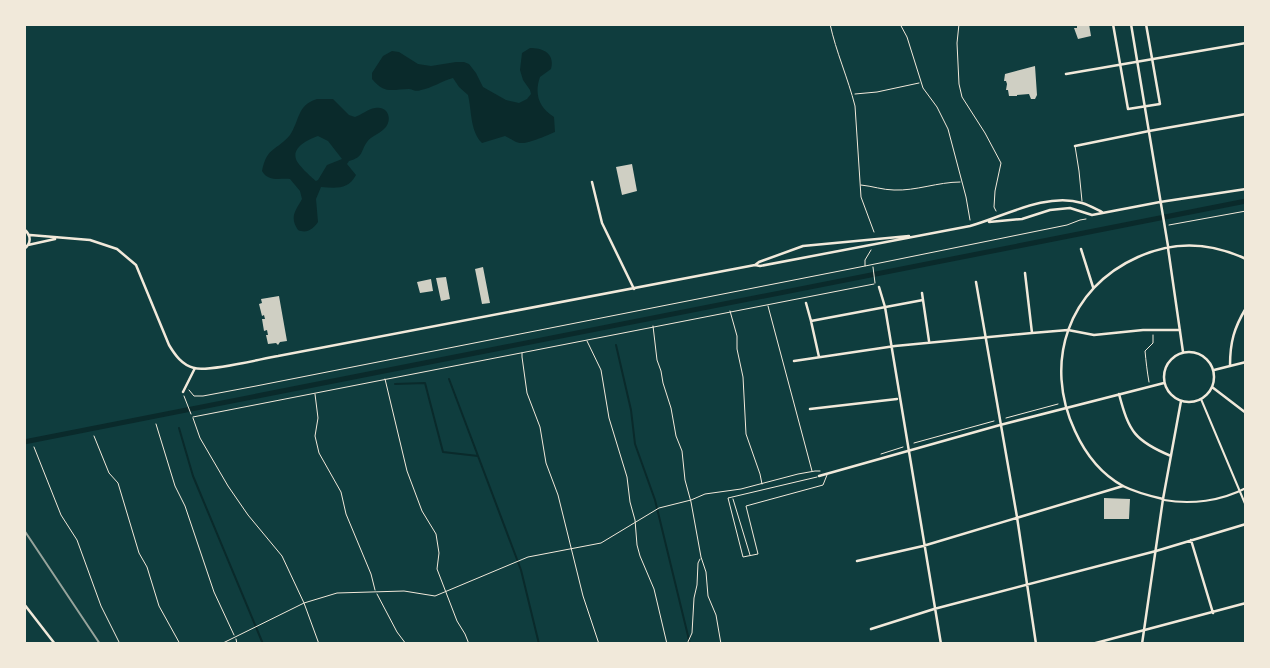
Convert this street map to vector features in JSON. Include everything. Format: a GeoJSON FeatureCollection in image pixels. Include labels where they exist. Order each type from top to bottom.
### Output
{"type":"FeatureCollection","features":[{"type":"Feature","properties":{"kind":"street"},"geometry":{"type":"LineString","coordinates":[[1113,24],[1128,109],[1160,104],[1146,24]]}},
{"type":"Feature","properties":{"kind":"street"},"geometry":{"type":"LineString","coordinates":[[1131,24],[1183,352]]}},
{"type":"Feature","properties":{"kind":"street"},"geometry":{"type":"LineString","coordinates":[[1066,74],[1245,43]]}},
{"type":"Feature","properties":{"kind":"street"},"geometry":{"type":"LineString","coordinates":[[1075,146],[1245,114]]}},
{"type":"Feature","properties":{"kind":"street"},"geometry":{"type":"LineString","coordinates":[[592,182],[602,223],[634,289]]}},
{"type":"Feature","properties":{"kind":"street"},"geometry":{"type":"LineString","coordinates":[[986,222],[1022,219],[1050,210],[1070,208],[1092,215],[1245,189]]}},
{"type":"Feature","properties":{"kind":"street"},"geometry":{"type":"LineString","coordinates":[[24,229],[30,235],[90,240],[117,249],[136,265],[176,358],[195,369],[219,367],[970,226],[1019,208],[1041,204],[1063,201],[1082,203],[1102,212]]}},
{"type":"Feature","properties":{"kind":"street"},"geometry":{"type":"LineString","coordinates":[[26,247],[30,235]]}},
{"type":"Feature","properties":{"kind":"street"},"geometry":{"type":"LineString","coordinates":[[755,265],[803,246],[922,235]]}},
{"type":"Feature","properties":{"kind":"street"},"geometry":{"type":"LineString","coordinates":[[26,247],[62,238]]}},
{"type":"Feature","properties":{"kind":"street"},"geometry":{"type":"LineString","coordinates":[[1245,259],[1205,247],[1168,246],[1120,266],[1093,287],[1080,304],[1068,330],[1061,359],[1062,390],[1066,408],[1077,436],[1102,472],[1123,486],[1163,499],[1184,502],[1215,499],[1245,488]]}},
{"type":"Feature","properties":{"kind":"street"},"geometry":{"type":"LineString","coordinates":[[1081,248],[1093,287]]}},
{"type":"Feature","properties":{"kind":"street"},"geometry":{"type":"LineString","coordinates":[[1025,273],[1032,333]]}},
{"type":"Feature","properties":{"kind":"street"},"geometry":{"type":"LineString","coordinates":[[976,282],[1036,643]]}},
{"type":"Feature","properties":{"kind":"street"},"geometry":{"type":"LineString","coordinates":[[879,287],[885,307],[941,643]]}},
{"type":"Feature","properties":{"kind":"street"},"geometry":{"type":"LineString","coordinates":[[922,293],[929,342]]}},
{"type":"Feature","properties":{"kind":"street"},"geometry":{"type":"LineString","coordinates":[[811,321],[923,300]]}},
{"type":"Feature","properties":{"kind":"street"},"geometry":{"type":"LineString","coordinates":[[806,303],[819,357]]}},
{"type":"Feature","properties":{"kind":"street"},"geometry":{"type":"LineString","coordinates":[[1230,366],[1230,344],[1245,307]]}},
{"type":"Feature","properties":{"kind":"street"},"geometry":{"type":"LineString","coordinates":[[794,361],[929,342],[1068,330],[1094,335],[1180,330]]}},
{"type":"Feature","properties":{"kind":"street"},"geometry":{"type":"LineString","coordinates":[[1183,352],[1202,355],[1214,370],[1212,387],[1202,399],[1181,401],[1167,391],[1164,383],[1167,363],[1183,352]]}},
{"type":"Feature","properties":{"kind":"street"},"geometry":{"type":"LineString","coordinates":[[1214,370],[1245,362]]}},
{"type":"Feature","properties":{"kind":"street"},"geometry":{"type":"LineString","coordinates":[[183,392],[195,369]]}},
{"type":"Feature","properties":{"kind":"street"},"geometry":{"type":"LineString","coordinates":[[819,476],[1000,425],[1164,383]]}},
{"type":"Feature","properties":{"kind":"street"},"geometry":{"type":"LineString","coordinates":[[1212,387],[1245,413]]}},
{"type":"Feature","properties":{"kind":"street"},"geometry":{"type":"LineString","coordinates":[[1119,394],[1135,435],[1149,447],[1171,456]]}},
{"type":"Feature","properties":{"kind":"street"},"geometry":{"type":"LineString","coordinates":[[810,409],[899,398]]}},
{"type":"Feature","properties":{"kind":"street"},"geometry":{"type":"LineString","coordinates":[[1202,399],[1245,506]]}},
{"type":"Feature","properties":{"kind":"street"},"geometry":{"type":"LineString","coordinates":[[1144,643],[1163,499],[1181,401]]}},
{"type":"Feature","properties":{"kind":"street"},"geometry":{"type":"LineString","coordinates":[[858,561],[923,546],[1123,486]]}},
{"type":"Feature","properties":{"kind":"street"},"geometry":{"type":"LineString","coordinates":[[871,628],[1156,551],[1245,524]]}},
{"type":"Feature","properties":{"kind":"street"},"geometry":{"type":"LineString","coordinates":[[1191,540],[1213,613]]}},
{"type":"Feature","properties":{"kind":"street"},"geometry":{"type":"LineString","coordinates":[[1092,643],[1245,603]]}},
{"type":"Feature","properties":{"kind":"street"},"geometry":{"type":"LineString","coordinates":[[24,604],[55,643]]}},
{"type":"Feature","properties":{"kind":"lane"},"geometry":{"type":"LineString","coordinates":[[1075,146],[1082,203]]}},
{"type":"Feature","properties":{"kind":"lane"},"geometry":{"type":"LineString","coordinates":[[819,476],[728,498],[743,557],[758,554],[746,506],[823,485],[828,474]]}},
{"type":"Feature","properties":{"kind":"lane"},"geometry":{"type":"LineString","coordinates":[[733,497],[750,555]]}},
{"type":"Feature","properties":{"kind":"path"},"geometry":{"type":"LineString","coordinates":[[830,24],[855,106],[860,197],[874,230],[874,239]]}},
{"type":"Feature","properties":{"kind":"path"},"geometry":{"type":"LineString","coordinates":[[901,24],[923,89],[948,128],[968,207],[970,226]]}},
{"type":"Feature","properties":{"kind":"path"},"geometry":{"type":"LineString","coordinates":[[959,24],[958,84],[962,97],[1001,163],[995,200],[998,216]]}},
{"type":"Feature","properties":{"kind":"path"},"geometry":{"type":"LineString","coordinates":[[852,94],[921,82]]}},
{"type":"Feature","properties":{"kind":"path"},"geometry":{"type":"LineString","coordinates":[[860,185],[892,190],[962,181]]}},
{"type":"Feature","properties":{"kind":"path"},"geometry":{"type":"LineString","coordinates":[[1164,224],[1245,211]]}},
{"type":"Feature","properties":{"kind":"path"},"geometry":{"type":"LineString","coordinates":[[186,386],[194,396],[216,393],[873,265],[1067,225],[1092,215]]}},
{"type":"Feature","properties":{"kind":"path"},"geometry":{"type":"LineString","coordinates":[[866,266],[865,260],[873,244]]}},
{"type":"Feature","properties":{"kind":"path"},"geometry":{"type":"LineString","coordinates":[[192,416],[875,284],[873,265]]}},
{"type":"Feature","properties":{"kind":"path"},"geometry":{"type":"LineString","coordinates":[[221,643],[304,603],[337,593],[404,591],[435,596],[528,557],[601,543],[659,508],[705,494],[741,489],[814,471],[768,304]]}},
{"type":"Feature","properties":{"kind":"path"},"geometry":{"type":"LineString","coordinates":[[730,311],[742,370],[746,434],[764,489]]}},
{"type":"Feature","properties":{"kind":"path"},"geometry":{"type":"LineString","coordinates":[[653,326],[657,360],[681,451],[706,572],[708,596],[716,615],[721,643]]}},
{"type":"Feature","properties":{"kind":"path"},"geometry":{"type":"LineString","coordinates":[[1151,330],[1153,343],[1145,351],[1146,370],[1151,386]]}},
{"type":"Feature","properties":{"kind":"path"},"geometry":{"type":"LineString","coordinates":[[586,339],[601,370],[609,418],[627,477],[640,556],[654,589],[667,643]]}},
{"type":"Feature","properties":{"kind":"path"},"geometry":{"type":"LineString","coordinates":[[523,351],[527,393],[540,427],[546,463],[558,495],[583,596],[599,643]]}},
{"type":"Feature","properties":{"kind":"path"},"geometry":{"type":"LineString","coordinates":[[386,379],[407,471],[422,511],[436,534],[439,553],[436,569],[468,643]]}},
{"type":"Feature","properties":{"kind":"path"},"geometry":{"type":"LineString","coordinates":[[183,392],[201,438],[228,486],[282,556],[319,643]]}},
{"type":"Feature","properties":{"kind":"path"},"geometry":{"type":"LineString","coordinates":[[314,393],[319,453],[341,492],[346,514],[376,592],[397,632],[406,643]]}},
{"type":"Feature","properties":{"kind":"path"},"geometry":{"type":"LineString","coordinates":[[156,424],[175,486],[185,506],[214,592],[237,643]]}},
{"type":"Feature","properties":{"kind":"path"},"geometry":{"type":"LineString","coordinates":[[94,436],[109,473],[118,483],[139,553],[147,568],[159,606],[180,643]]}},
{"type":"Feature","properties":{"kind":"path"},"geometry":{"type":"LineString","coordinates":[[34,447],[61,515],[77,540],[101,606],[120,643]]}},
{"type":"Feature","properties":{"kind":"path"},"geometry":{"type":"LineString","coordinates":[[687,643],[692,633],[698,563],[701,557]]}},
{"type":"Feature","properties":{"kind":"water"},"geometry":{"type":"Polygon","coordinates":[[[530,48],[544,51],[551,59],[551,69],[540,77],[538,95],[541,105],[554,117],[555,132],[524,143],[505,136],[482,143],[473,127],[468,95],[453,78],[417,91],[385,89],[372,79],[372,73],[383,56],[392,51],[399,52],[418,64],[431,66],[464,62],[476,73],[483,87],[506,100],[519,103],[531,94],[520,70],[522,53],[530,48]]]}},
{"type":"Feature","properties":{"kind":"water"},"geometry":{"type":"Polygon","coordinates":[[[317,99],[333,99],[349,115],[355,117],[380,108],[386,111],[389,118],[387,126],[368,140],[359,156],[347,164],[356,175],[353,180],[341,187],[321,187],[316,199],[318,222],[312,229],[304,231],[298,230],[294,221],[294,214],[302,199],[300,191],[290,179],[271,178],[262,171],[267,157],[290,135],[302,109],[317,99]],[[318,136],[306,141],[296,151],[297,161],[316,181],[327,165],[342,159],[328,141],[318,136]]]}},
{"type":"Feature","properties":{"kind":"building"},"geometry":{"type":"Polygon","coordinates":[[[1077,24],[1089,24],[1091,36],[1078,39],[1074,28],[1077,28],[1077,24]]]}},
{"type":"Feature","properties":{"kind":"building"},"geometry":{"type":"Polygon","coordinates":[[[1035,66],[1035,99],[1031,99],[1029,94],[1009,96],[1004,81],[1005,74],[1035,66]]]}},
{"type":"Feature","properties":{"kind":"building"},"geometry":{"type":"Polygon","coordinates":[[[632,164],[637,191],[622,195],[616,167],[632,164]]]}},
{"type":"Feature","properties":{"kind":"building"},"geometry":{"type":"Polygon","coordinates":[[[483,267],[490,303],[482,304],[475,269],[483,267]]]}},
{"type":"Feature","properties":{"kind":"building"},"geometry":{"type":"Polygon","coordinates":[[[446,277],[450,299],[441,301],[436,278],[446,277]]]}},
{"type":"Feature","properties":{"kind":"building"},"geometry":{"type":"Polygon","coordinates":[[[431,279],[433,291],[420,293],[417,282],[431,279]]]}},
{"type":"Feature","properties":{"kind":"building"},"geometry":{"type":"Polygon","coordinates":[[[279,296],[287,341],[278,345],[268,344],[267,330],[264,331],[262,319],[265,319],[259,304],[262,303],[261,299],[279,296]]]}},
{"type":"Feature","properties":{"kind":"building"},"geometry":{"type":"Polygon","coordinates":[[[1104,498],[1130,499],[1129,519],[1104,519],[1104,498]]]}},
{"type":"Feature","properties":{"kind":"waterway"},"geometry":{"type":"LineString","coordinates":[[24,442],[1246,201]]}},
{"type":"Feature","properties":{"kind":"waterway"},"geometry":{"type":"LineString","coordinates":[[616,345],[631,410],[635,444],[655,500],[690,644]]}},
{"type":"Feature","properties":{"kind":"waterway"},"geometry":{"type":"LineString","coordinates":[[449,379],[521,570],[539,644]]}},
{"type":"Feature","properties":{"kind":"waterway"},"geometry":{"type":"LineString","coordinates":[[395,384],[425,383],[443,452],[478,456]]}},
{"type":"Feature","properties":{"kind":"waterway"},"geometry":{"type":"LineString","coordinates":[[179,428],[193,476],[263,644]]}},
{"type":"Feature","properties":{"kind":"railway"},"geometry":{"type":"LineString","coordinates":[[24,530],[100,644]]}}]}
